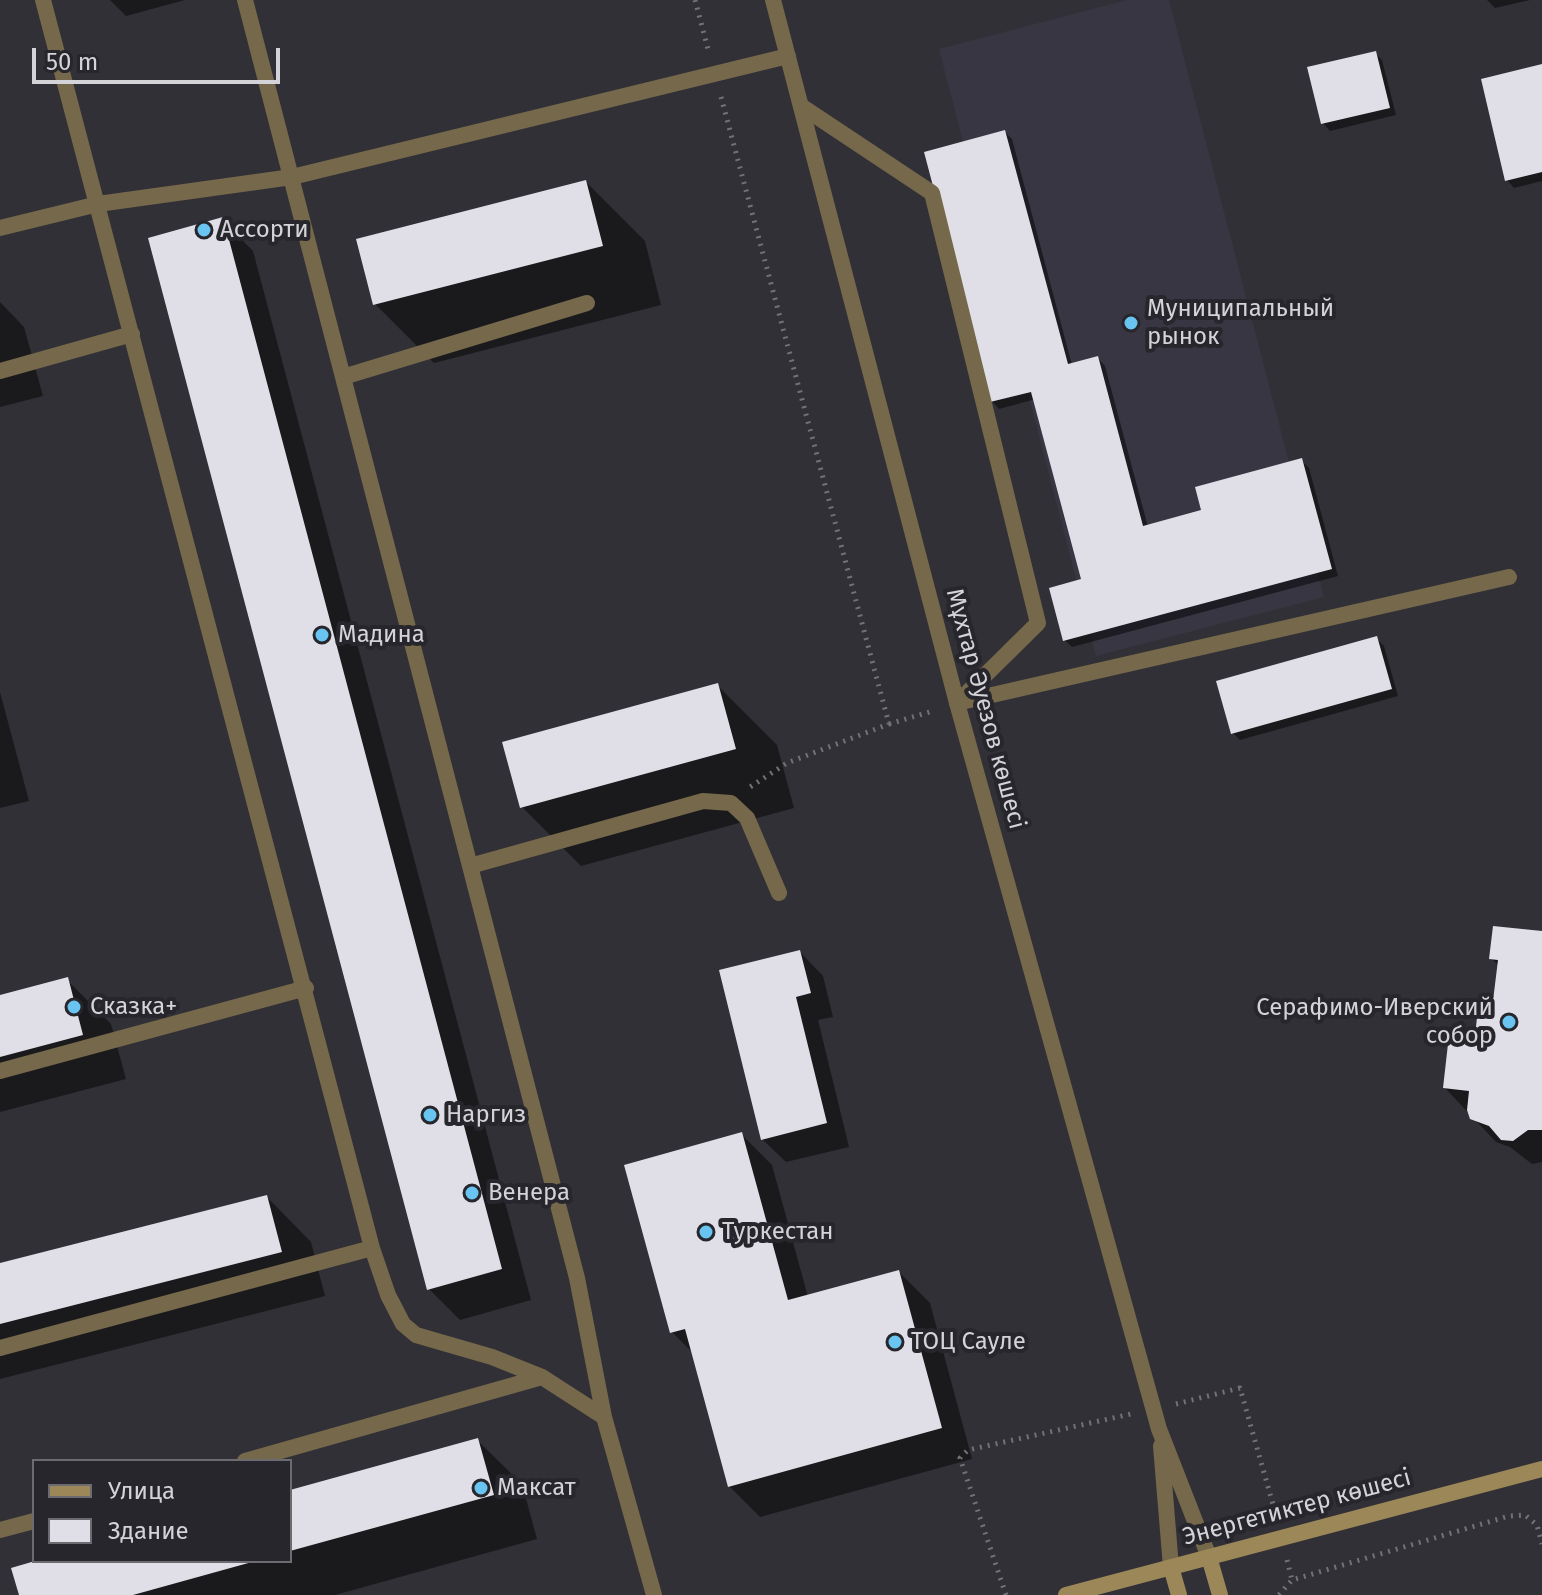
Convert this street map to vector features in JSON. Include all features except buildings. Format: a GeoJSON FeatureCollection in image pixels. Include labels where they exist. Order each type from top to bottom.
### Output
{"type":"FeatureCollection","features":[{"type":"Feature","properties":{"kind":"main road","name":"Энергетиктер көшесі"},"geometry":{"type":"LineString","coordinates":[[1066,1595],[1542,1469]]}},
{"type":"Feature","properties":{"kind":"main road","name":"Мұхтар Әуезов көшесі"},"geometry":{"type":"LineString","coordinates":[[1209,1557],[1220,1595]]}},
{"type":"Feature","properties":{"kind":"main road","name":"Мұхтар Әуезов көшесі"},"geometry":{"type":"LineString","coordinates":[[1171,1567],[1179,1595]]}},
{"type":"Feature","properties":{"kind":"street"},"geometry":{"type":"LineString","coordinates":[[43,0],[306,988],[372,1248],[388,1295],[403,1324],[416,1335],[492,1357],[542,1377],[604,1417]]}},
{"type":"Feature","properties":{"kind":"street"},"geometry":{"type":"LineString","coordinates":[[245,0],[577,1278],[604,1417],[654,1595]]}},
{"type":"Feature","properties":{"kind":"street","name":"Мұхтар Әуезов көшесі"},"geometry":{"type":"LineString","coordinates":[[773,0],[957,703],[1159,1429],[1209,1557]]}},
{"type":"Feature","properties":{"kind":"street"},"geometry":{"type":"LineString","coordinates":[[0,228],[98,204],[292,177],[788,56]]}},
{"type":"Feature","properties":{"kind":"street"},"geometry":{"type":"LineString","coordinates":[[801,106],[932,193],[1038,623],[957,703]]}},
{"type":"Feature","properties":{"kind":"street"},"geometry":{"type":"LineString","coordinates":[[343,377],[587,303]]}},
{"type":"Feature","properties":{"kind":"street"},"geometry":{"type":"LineString","coordinates":[[0,371],[132,334]]}},
{"type":"Feature","properties":{"kind":"street"},"geometry":{"type":"LineString","coordinates":[[957,703],[1509,577]]}},
{"type":"Feature","properties":{"kind":"street"},"geometry":{"type":"LineString","coordinates":[[470,866],[703,801],[731,803],[747,818],[779,893]]}},
{"type":"Feature","properties":{"kind":"street"},"geometry":{"type":"LineString","coordinates":[[0,1071],[306,988]]}},
{"type":"Feature","properties":{"kind":"street"},"geometry":{"type":"LineString","coordinates":[[0,1348],[372,1248]]}},
{"type":"Feature","properties":{"kind":"street"},"geometry":{"type":"LineString","coordinates":[[252,1459],[542,1377]]}},
{"type":"Feature","properties":{"kind":"street","name":"Мұхтар Әуезов көшесі"},"geometry":{"type":"LineString","coordinates":[[1159,1429],[1171,1567]]}},
{"type":"Feature","properties":{"kind":"street"},"geometry":{"type":"LineString","coordinates":[[0,1530],[32,1522]]}},
{"type":"Feature","properties":{"kind":"path"},"geometry":{"type":"LineString","coordinates":[[695,0],[889,724]]}},
{"type":"Feature","properties":{"kind":"path"},"geometry":{"type":"LineString","coordinates":[[731,803],[758,780],[787,763],[889,724],[957,703]]}},
{"type":"Feature","properties":{"kind":"path"},"geometry":{"type":"LineString","coordinates":[[1006,1595],[960,1458],[968,1450],[1240,1388],[1282,1536]]}},
{"type":"Feature","properties":{"kind":"path"},"geometry":{"type":"LineString","coordinates":[[1279,1595],[1292,1580],[1509,1516],[1525,1515],[1537,1525],[1542,1544]]}},
{"type":"Feature","properties":{"kind":"shaded area","name":"Муниципальный рынок"},"geometry":{"type":"Polygon","coordinates":[[[1127,0],[1169,0],[1324,597],[1096,656],[939,49],[1127,0]]]}},
{"type":"Feature","properties":{"kind":"place","name":"Ассорти"},"geometry":{"type":"Point","coordinates":[204,230]}},
{"type":"Feature","properties":{"kind":"place","name":"Муниципальный рынок"},"geometry":{"type":"Point","coordinates":[1131,323]}},
{"type":"Feature","properties":{"kind":"place","name":"Мадина"},"geometry":{"type":"Point","coordinates":[322,635]}},
{"type":"Feature","properties":{"kind":"place","name":"Сказка+"},"geometry":{"type":"Point","coordinates":[74,1007]}},
{"type":"Feature","properties":{"kind":"place","name":"Серафимо-Иверский собор"},"geometry":{"type":"Point","coordinates":[1509,1022]}},
{"type":"Feature","properties":{"kind":"place","name":"Наргиз"},"geometry":{"type":"Point","coordinates":[430,1115]}},
{"type":"Feature","properties":{"kind":"place","name":"Венера"},"geometry":{"type":"Point","coordinates":[472,1193]}},
{"type":"Feature","properties":{"kind":"place","name":"Туркестан"},"geometry":{"type":"Point","coordinates":[706,1232]}},
{"type":"Feature","properties":{"kind":"place","name":"ТОЦ Сауле"},"geometry":{"type":"Point","coordinates":[895,1342]}},
{"type":"Feature","properties":{"kind":"place","name":"Максат"},"geometry":{"type":"Point","coordinates":[481,1488]}}]}
